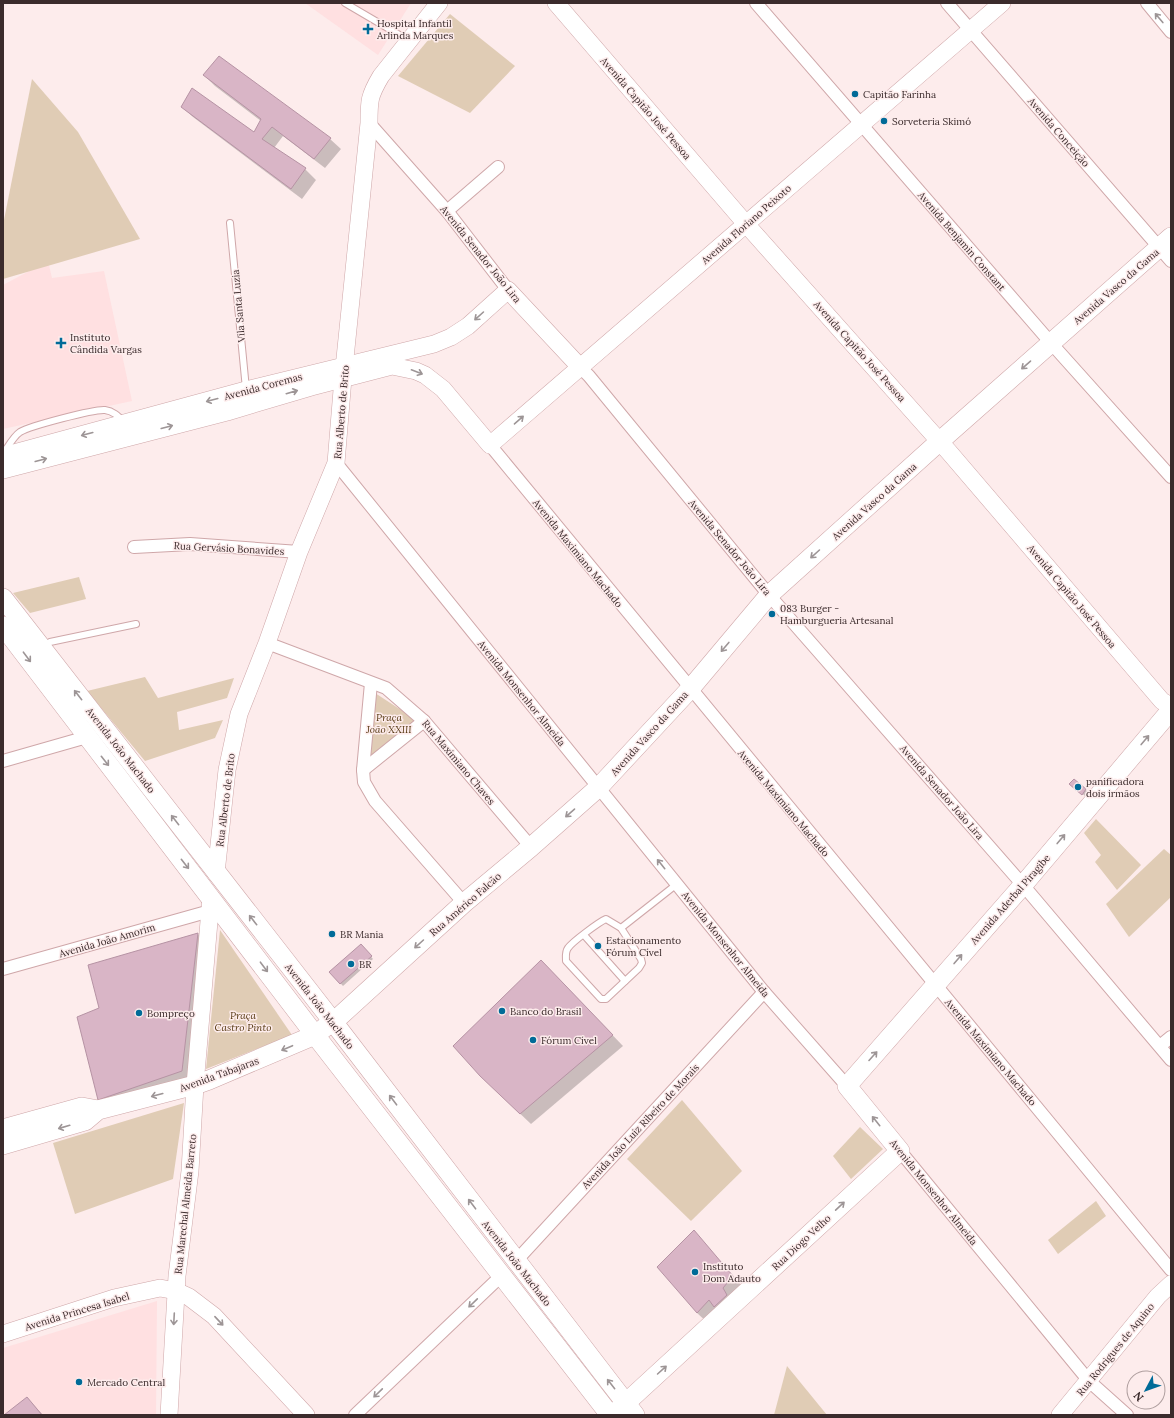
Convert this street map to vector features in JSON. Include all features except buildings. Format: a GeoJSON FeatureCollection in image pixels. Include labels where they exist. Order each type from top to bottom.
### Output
{"type":"FeatureCollection","features":[{"type":"Feature","properties":{"kind":"main road","name":"Avenida Vasco da Gama"},"geometry":{"type":"LineString","coordinates":[[599,787],[690,689],[769,595],[1051,343],[1167,248]]}},
{"type":"Feature","properties":{"kind":"main road","name":"Avenida João Machado"},"geometry":{"type":"LineString","coordinates":[[3,598],[516,1261],[621,1412]]}},
{"type":"Feature","properties":{"kind":"main road","name":"Avenida João Machado"},"geometry":{"type":"LineString","coordinates":[[3,626],[211,904],[315,1035],[501,1276],[621,1412]]}},
{"type":"Feature","properties":{"kind":"main road","name":"Avenida Aderbal Piragibe"},"geometry":{"type":"LineString","coordinates":[[847,1086],[1023,885],[1168,711]]}},
{"type":"Feature","properties":{"kind":"main road","name":"Rua Américo Falcão"},"geometry":{"type":"LineString","coordinates":[[332,1022],[464,903],[531,848],[599,787]]}},
{"type":"Feature","properties":{"kind":"main road","name":"Avenida Tabajaras"},"geometry":{"type":"LineString","coordinates":[[3,1129],[82,1107],[98,1110],[195,1085],[315,1035],[332,1022]]}},
{"type":"Feature","properties":{"kind":"main road","name":"Avenida Monsenhor Almeida"},"geometry":{"type":"LineString","coordinates":[[847,1086],[900,1151]]}},
{"type":"Feature","properties":{"kind":"main road","name":"Avenida Tabajaras"},"geometry":{"type":"LineString","coordinates":[[3,1145],[85,1121],[98,1110]]}},
{"type":"Feature","properties":{"kind":"main road","name":"Rua Diogo Velho"},"geometry":{"type":"LineString","coordinates":[[621,1412],[900,1151]]}},
{"type":"Feature","properties":{"kind":"street","name":"Rua Alberto de Brito"},"geometry":{"type":"LineString","coordinates":[[216,873],[227,770],[239,714],[267,643],[299,552],[336,463],[369,123],[369,101],[380,76],[439,3]]}},
{"type":"Feature","properties":{"kind":"street","name":"Avenida Capitão José Pessoa"},"geometry":{"type":"LineString","coordinates":[[556,3],[746,224],[940,441],[1168,711]]}},
{"type":"Feature","properties":{"kind":"street","name":"Avenida Benjamin Constant"},"geometry":{"type":"LineString","coordinates":[[756,3],[1051,343],[1171,477]]}},
{"type":"Feature","properties":{"kind":"street","name":"Avenida Conceição"},"geometry":{"type":"LineString","coordinates":[[947,3],[1167,248]]}},
{"type":"Feature","properties":{"kind":"street","name":"Avenida Floriano Peixoto"},"geometry":{"type":"LineString","coordinates":[[490,445],[1002,3]]}},
{"type":"Feature","properties":{"kind":"street"},"geometry":{"type":"LineString","coordinates":[[1147,3],[1171,32]]}},
{"type":"Feature","properties":{"kind":"street","name":"Avenida Senador João Lira"},"geometry":{"type":"LineString","coordinates":[[369,123],[447,211],[508,290],[589,376],[769,595],[1023,885],[1171,1060]]}},
{"type":"Feature","properties":{"kind":"street"},"geometry":{"type":"LineString","coordinates":[[447,211],[498,167]]}},
{"type":"Feature","properties":{"kind":"street","name":"Avenida Coremas"},"geometry":{"type":"LineString","coordinates":[[3,456],[129,429],[228,412],[451,337],[468,326],[508,290]]}},
{"type":"Feature","properties":{"kind":"street","name":"Avenida Maximiano Machado"},"geometry":{"type":"LineString","coordinates":[[379,369],[392,366],[416,371],[449,394],[690,689],[1171,1270]]}},
{"type":"Feature","properties":{"kind":"street","name":"Avenida Coremas"},"geometry":{"type":"LineString","coordinates":[[3,470],[246,390],[344,372],[379,369]]}},
{"type":"Feature","properties":{"kind":"street","name":"Avenida Monsenhor Almeida"},"geometry":{"type":"LineString","coordinates":[[336,463],[764,992],[847,1086]]}},
{"type":"Feature","properties":{"kind":"street","name":"Rua Gervásio Bonavides"},"geometry":{"type":"LineString","coordinates":[[134,547],[190,544],[299,552]]}},
{"type":"Feature","properties":{"kind":"street","name":"Rua Maximiano Chaves"},"geometry":{"type":"LineString","coordinates":[[267,643],[386,688],[424,721],[531,848]]}},
{"type":"Feature","properties":{"kind":"street"},"geometry":{"type":"LineString","coordinates":[[371,683],[363,770],[364,782],[375,801],[464,903]]}},
{"type":"Feature","properties":{"kind":"street"},"geometry":{"type":"LineString","coordinates":[[363,770],[424,721]]}},
{"type":"Feature","properties":{"kind":"street"},"geometry":{"type":"LineString","coordinates":[[3,761],[87,737]]}},
{"type":"Feature","properties":{"kind":"street","name":"Avenida João Amorim"},"geometry":{"type":"LineString","coordinates":[[3,969],[211,904]]}},
{"type":"Feature","properties":{"kind":"street","name":"Rua Marechal Almeida Barreto"},"geometry":{"type":"LineString","coordinates":[[169,1415],[176,1291],[190,1171],[195,1085],[211,904]]}},
{"type":"Feature","properties":{"kind":"street","name":"Avenida João Luiz Ribeiro de Morais"},"geometry":{"type":"LineString","coordinates":[[516,1261],[764,992]]}},
{"type":"Feature","properties":{"kind":"street"},"geometry":{"type":"LineString","coordinates":[[1160,1046],[1171,1037]]}},
{"type":"Feature","properties":{"kind":"street","name":"Avenida Monsenhor Almeida"},"geometry":{"type":"LineString","coordinates":[[900,1151],[1089,1381],[1127,1415]]}},
{"type":"Feature","properties":{"kind":"street"},"geometry":{"type":"LineString","coordinates":[[355,1415],[501,1276]]}},
{"type":"Feature","properties":{"kind":"street","name":"Rua Rodrigues de Aquino"},"geometry":{"type":"LineString","coordinates":[[1060,1415],[1158,1296],[1171,1284]]}},
{"type":"Feature","properties":{"kind":"street","name":"Avenida Princesa Isabel"},"geometry":{"type":"LineString","coordinates":[[3,1334],[114,1298],[160,1288],[176,1291]]}},
{"type":"Feature","properties":{"kind":"street"},"geometry":{"type":"LineString","coordinates":[[176,1291],[189,1297],[214,1316],[306,1415]]}},
{"type":"Feature","properties":{"kind":"lane"},"geometry":{"type":"LineString","coordinates":[[345,3],[410,40]]}},
{"type":"Feature","properties":{"kind":"lane","name":"Vila Santa Luzia"},"geometry":{"type":"LineString","coordinates":[[230,223],[246,390]]}},
{"type":"Feature","properties":{"kind":"lane"},"geometry":{"type":"LineString","coordinates":[[42,647],[50,642],[136,624]]}},
{"type":"Feature","properties":{"kind":"lane"},"geometry":{"type":"LineString","coordinates":[[621,928],[677,884]]}},
{"type":"Feature","properties":{"kind":"lane"},"geometry":{"type":"LineString","coordinates":[[606,919],[621,928],[641,959],[642,964],[606,999],[601,999],[566,961],[567,949],[599,922],[606,919]]}},
{"type":"Feature","properties":{"kind":"lane"},"geometry":{"type":"LineString","coordinates":[[584,935],[625,981]]}},
{"type":"Feature","properties":{"kind":"shaded area","name":"Hospital Infantil Arlinda Marques"},"geometry":{"type":"Polygon","coordinates":[[[305,3],[411,3],[378,55],[305,3]]]}},
{"type":"Feature","properties":{"kind":"shaded area","name":"Instituto Cândida Vargas"},"geometry":{"type":"Polygon","coordinates":[[[48,261],[52,278],[104,271],[132,401],[3,429],[3,285],[48,261]]]}},
{"type":"Feature","properties":{"kind":"shaded area","name":"Mercado Central"},"geometry":{"type":"Polygon","coordinates":[[[157,1301],[156,1415],[3,1415],[3,1348],[157,1301]]]}},
{"type":"Feature","properties":{"kind":"green space"},"geometry":{"type":"Polygon","coordinates":[[[450,14],[515,66],[470,113],[398,76],[450,14]]]}},
{"type":"Feature","properties":{"kind":"green space"},"geometry":{"type":"Polygon","coordinates":[[[32,79],[78,132],[140,239],[3,279],[3,225],[32,79]]]}},
{"type":"Feature","properties":{"kind":"green space"},"geometry":{"type":"Polygon","coordinates":[[[79,577],[86,599],[30,613],[13,593],[79,577]]]}},
{"type":"Feature","properties":{"kind":"green space"},"geometry":{"type":"Polygon","coordinates":[[[145,677],[158,698],[234,678],[227,698],[177,712],[179,730],[223,720],[215,738],[145,761],[87,691],[145,677]]]}},
{"type":"Feature","properties":{"kind":"green space","name":"Praça João XXIII"},"geometry":{"type":"Polygon","coordinates":[[[375,693],[418,721],[369,759],[375,693]]]}},
{"type":"Feature","properties":{"kind":"green space"},"geometry":{"type":"Polygon","coordinates":[[[1096,819],[1141,865],[1117,890],[1095,862],[1101,855],[1084,833],[1096,819]]]}},
{"type":"Feature","properties":{"kind":"green space"},"geometry":{"type":"Polygon","coordinates":[[[1164,849],[1171,855],[1171,897],[1129,937],[1106,904],[1164,849]]]}},
{"type":"Feature","properties":{"kind":"green space","name":"Praça Castro Pinto"},"geometry":{"type":"Polygon","coordinates":[[[220,930],[292,1035],[206,1069],[220,930]]]}},
{"type":"Feature","properties":{"kind":"green space"},"geometry":{"type":"Polygon","coordinates":[[[682,1100],[742,1171],[691,1221],[627,1159],[682,1100]]]}},
{"type":"Feature","properties":{"kind":"green space"},"geometry":{"type":"Polygon","coordinates":[[[184,1103],[173,1179],[75,1214],[53,1143],[184,1103]]]}},
{"type":"Feature","properties":{"kind":"green space"},"geometry":{"type":"Polygon","coordinates":[[[860,1127],[883,1149],[851,1179],[833,1156],[860,1127]]]}},
{"type":"Feature","properties":{"kind":"green space"},"geometry":{"type":"Polygon","coordinates":[[[1096,1201],[1106,1216],[1058,1254],[1048,1240],[1096,1201]]]}},
{"type":"Feature","properties":{"kind":"green space"},"geometry":{"type":"Polygon","coordinates":[[[787,1366],[827,1415],[774,1415],[787,1366]]]}},
{"type":"Feature","properties":{"kind":"place","name":"Hospital Infantil Arlinda Marques"},"geometry":{"type":"Point","coordinates":[368,29]}},
{"type":"Feature","properties":{"kind":"place","name":"Capitão Farinha"},"geometry":{"type":"Point","coordinates":[855,94]}},
{"type":"Feature","properties":{"kind":"place","name":"Sorveteria Skimó"},"geometry":{"type":"Point","coordinates":[884,121]}},
{"type":"Feature","properties":{"kind":"place","name":"Instituto Cândida Vargas"},"geometry":{"type":"Point","coordinates":[61,343]}},
{"type":"Feature","properties":{"kind":"place","name":"083 Burger - Hamburgueria Artesanal"},"geometry":{"type":"Point","coordinates":[772,614]}},
{"type":"Feature","properties":{"kind":"place","name":"panificadora dois irmãos"},"geometry":{"type":"Point","coordinates":[1078,787]}},
{"type":"Feature","properties":{"kind":"place","name":"BR Mania"},"geometry":{"type":"Point","coordinates":[332,934]}},
{"type":"Feature","properties":{"kind":"place","name":"Estacionamento Fórum Cível"},"geometry":{"type":"Point","coordinates":[598,946]}},
{"type":"Feature","properties":{"kind":"place","name":"BR"},"geometry":{"type":"Point","coordinates":[351,964]}},
{"type":"Feature","properties":{"kind":"place","name":"Banco do Brasil"},"geometry":{"type":"Point","coordinates":[502,1011]}},
{"type":"Feature","properties":{"kind":"place","name":"Bompreço"},"geometry":{"type":"Point","coordinates":[139,1013]}},
{"type":"Feature","properties":{"kind":"place","name":"Fórum Cível"},"geometry":{"type":"Point","coordinates":[533,1040]}},
{"type":"Feature","properties":{"kind":"place","name":"Instituto Dom Adauto"},"geometry":{"type":"Point","coordinates":[695,1272]}},
{"type":"Feature","properties":{"kind":"place","name":"Mercado Central"},"geometry":{"type":"Point","coordinates":[79,1382]}}]}
